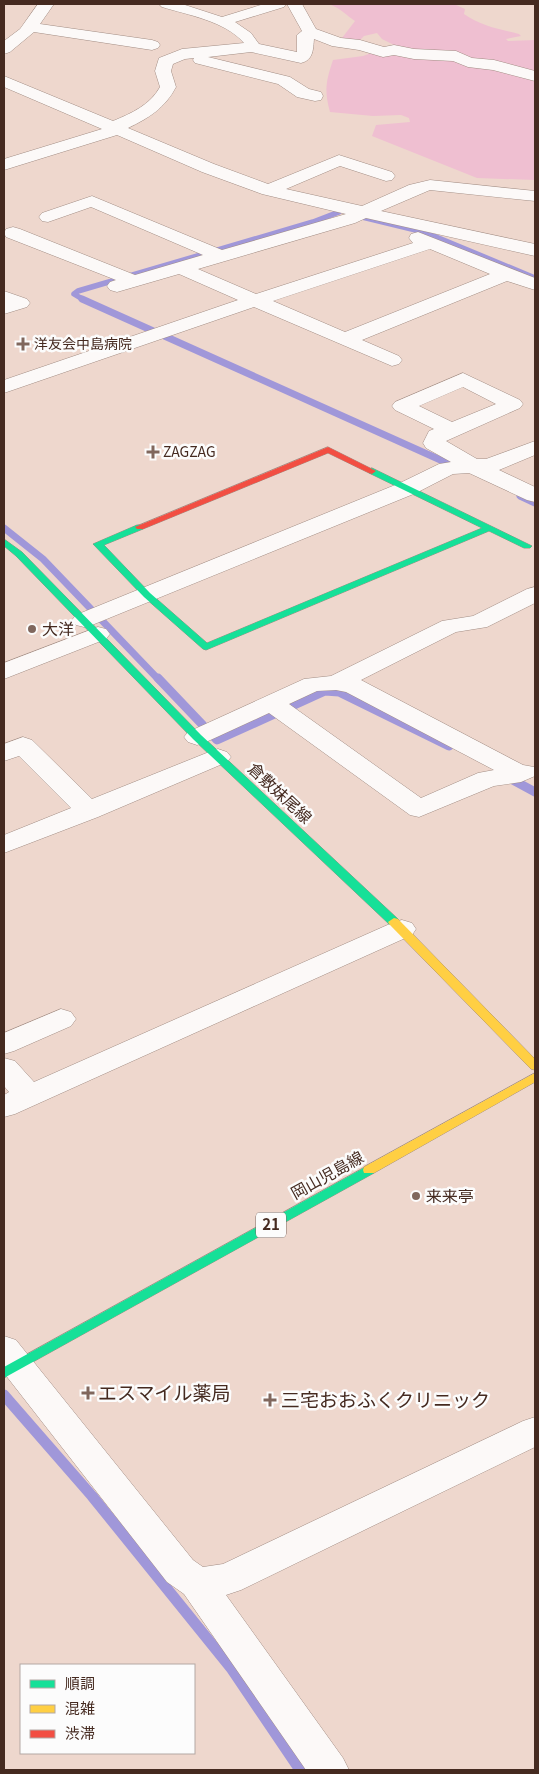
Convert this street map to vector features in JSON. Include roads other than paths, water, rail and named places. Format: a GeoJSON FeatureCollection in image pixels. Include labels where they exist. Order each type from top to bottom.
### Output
{"type":"FeatureCollection","features":[{"type":"Feature","properties":{"kind":"main road"},"geometry":{"type":"LineString","coordinates":[[489,528],[206,647],[147,595],[98,544],[328,450],[527,546]]}},
{"type":"Feature","properties":{"kind":"main road","name":"倉敷妹尾線"},"geometry":{"type":"LineString","coordinates":[[4,542],[94,621],[205,733],[218,757],[402,929],[535,1066]]}},
{"type":"Feature","properties":{"kind":"main road","name":"岡山児島線"},"geometry":{"type":"LineString","coordinates":[[8,1365],[535,1077]]}},
{"type":"Feature","properties":{"kind":"street"},"geometry":{"type":"LineString","coordinates":[[4,49],[26,32],[46,4]]}},
{"type":"Feature","properties":{"kind":"street"},"geometry":{"type":"LineString","coordinates":[[167,4],[220,22],[244,34],[252,43],[250,47]]}},
{"type":"Feature","properties":{"kind":"street"},"geometry":{"type":"LineString","coordinates":[[220,22],[279,4]]}},
{"type":"Feature","properties":{"kind":"street"},"geometry":{"type":"LineString","coordinates":[[295,4],[311,34]]}},
{"type":"Feature","properties":{"kind":"street"},"geometry":{"type":"LineString","coordinates":[[30,27],[152,45]]}},
{"type":"Feature","properties":{"kind":"street"},"geometry":{"type":"LineString","coordinates":[[4,165],[114,130],[147,112],[164,95],[168,88],[163,71],[165,61],[178,55],[250,47],[301,58],[304,56],[306,46],[305,35],[311,34],[338,43],[360,45],[383,52],[394,50],[414,54],[456,56],[468,62],[494,65],[535,76]]}},
{"type":"Feature","properties":{"kind":"street"},"geometry":{"type":"LineString","coordinates":[[178,55],[284,80],[298,90],[315,96]]}},
{"type":"Feature","properties":{"kind":"street"},"geometry":{"type":"LineString","coordinates":[[4,81],[114,130],[208,168],[268,190],[358,216],[535,284]]}},
{"type":"Feature","properties":{"kind":"street"},"geometry":{"type":"LineString","coordinates":[[268,190],[339,160],[386,176]]}},
{"type":"Feature","properties":{"kind":"street"},"geometry":{"type":"LineString","coordinates":[[13,232],[126,281],[181,268],[215,253],[358,216],[415,189],[430,185],[535,196]]}},
{"type":"Feature","properties":{"kind":"street"},"geometry":{"type":"LineString","coordinates":[[48,217],[92,201],[215,253]]}},
{"type":"Feature","properties":{"kind":"street"},"geometry":{"type":"LineString","coordinates":[[358,216],[435,229],[535,250]]}},
{"type":"Feature","properties":{"kind":"street"},"geometry":{"type":"LineString","coordinates":[[4,387],[256,300],[430,243]]}},
{"type":"Feature","properties":{"kind":"street"},"geometry":{"type":"LineString","coordinates":[[181,268],[392,360]]}},
{"type":"Feature","properties":{"kind":"street"},"geometry":{"type":"LineString","coordinates":[[346,339],[508,274]]}},
{"type":"Feature","properties":{"kind":"street"},"geometry":{"type":"LineString","coordinates":[[4,296],[20,303],[4,308]]}},
{"type":"Feature","properties":{"kind":"street"},"geometry":{"type":"LineString","coordinates":[[450,429],[437,436],[434,444],[459,468],[535,512]]}},
{"type":"Feature","properties":{"kind":"street"},"geometry":{"type":"LineString","coordinates":[[4,672],[94,621],[147,595],[459,468],[488,466],[535,447]]}},
{"type":"Feature","properties":{"kind":"street"},"geometry":{"type":"LineString","coordinates":[[459,468],[535,495]]}},
{"type":"Feature","properties":{"kind":"street"},"geometry":{"type":"LineString","coordinates":[[336,683],[450,626],[479,622],[535,594]]}},
{"type":"Feature","properties":{"kind":"street"},"geometry":{"type":"LineString","coordinates":[[205,733],[277,708],[314,684],[336,683],[352,685],[517,773]]}},
{"type":"Feature","properties":{"kind":"street"},"geometry":{"type":"LineString","coordinates":[[277,708],[420,809],[487,779],[517,773]]}},
{"type":"Feature","properties":{"kind":"street"},"geometry":{"type":"LineString","coordinates":[[4,753],[23,745],[89,811]]}},
{"type":"Feature","properties":{"kind":"street"},"geometry":{"type":"LineString","coordinates":[[4,846],[218,757]]}},
{"type":"Feature","properties":{"kind":"street"},"geometry":{"type":"LineString","coordinates":[[4,1068],[17,1101],[402,929]]}},
{"type":"Feature","properties":{"kind":"street"},"geometry":{"type":"LineString","coordinates":[[4,1044],[62,1019]]}},
{"type":"Feature","properties":{"kind":"street"},"geometry":{"type":"LineString","coordinates":[[8,1365],[180,1571],[198,1583],[329,1770]]}},
{"type":"Feature","properties":{"kind":"street"},"geometry":{"type":"LineString","coordinates":[[198,1583],[228,1579],[535,1431]]}},
{"type":"Feature","properties":{"kind":"waterway"},"geometry":{"type":"LineString","coordinates":[[83,300],[74,294],[78,291],[313,222],[339,212]]}},
{"type":"Feature","properties":{"kind":"waterway"},"geometry":{"type":"LineString","coordinates":[[354,215],[424,232],[535,278]]}},
{"type":"Feature","properties":{"kind":"waterway"},"geometry":{"type":"LineString","coordinates":[[83,300],[456,467]]}},
{"type":"Feature","properties":{"kind":"waterway"},"geometry":{"type":"LineString","coordinates":[[520,496],[535,503]]}},
{"type":"Feature","properties":{"kind":"waterway"},"geometry":{"type":"LineString","coordinates":[[4,528],[43,559],[159,680]]}},
{"type":"Feature","properties":{"kind":"waterway"},"geometry":{"type":"LineString","coordinates":[[158,678],[217,740],[325,691],[339,692],[449,746]]}},
{"type":"Feature","properties":{"kind":"waterway"},"geometry":{"type":"LineString","coordinates":[[509,778],[535,792]]}},
{"type":"Feature","properties":{"kind":"waterway"},"geometry":{"type":"LineString","coordinates":[[4,1395],[92,1496],[231,1668],[300,1770]]}},
{"type":"Feature","properties":{"kind":"place","name":"洋友会中島病院"},"geometry":{"type":"Point","coordinates":[23,344]}},
{"type":"Feature","properties":{"kind":"place","name":"ZAGZAG"},"geometry":{"type":"Point","coordinates":[153,452]}},
{"type":"Feature","properties":{"kind":"place","name":"大洋"},"geometry":{"type":"Point","coordinates":[32,629]}},
{"type":"Feature","properties":{"kind":"place","name":"来来亭"},"geometry":{"type":"Point","coordinates":[416,1196]}},
{"type":"Feature","properties":{"kind":"place","name":"エスマイル薬局"},"geometry":{"type":"Point","coordinates":[88,1393]}},
{"type":"Feature","properties":{"kind":"place","name":"三宅おおふくクリニック"},"geometry":{"type":"Point","coordinates":[270,1400]}}]}
